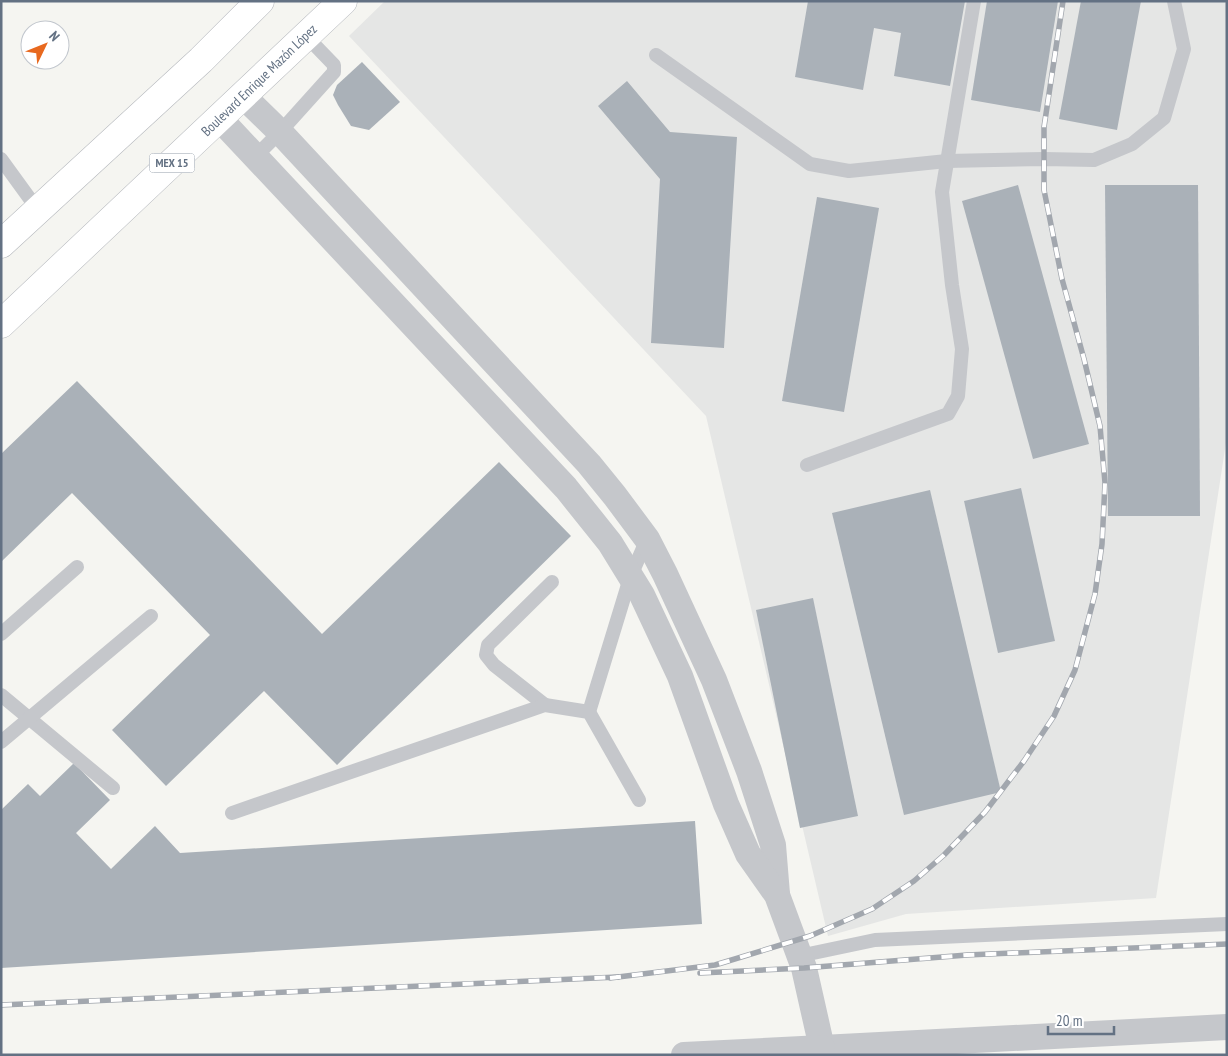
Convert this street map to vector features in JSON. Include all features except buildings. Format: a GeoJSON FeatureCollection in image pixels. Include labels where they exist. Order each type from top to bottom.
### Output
{"type":"FeatureCollection","features":[{"type":"Feature","properties":{"kind":"main road"},"geometry":{"type":"LineString","coordinates":[[1,244],[201,60],[260,1]]}},
{"type":"Feature","properties":{"kind":"main road","name":"Boulevard Enrique Mazón López"},"geometry":{"type":"LineString","coordinates":[[1,324],[343,1]]}},
{"type":"Feature","properties":{"kind":"street"},"geometry":{"type":"LineString","coordinates":[[243,96],[280,132],[589,464],[647,539],[714,680],[749,771],[773,845],[777,895],[804,968],[822,1048]]}},
{"type":"Feature","properties":{"kind":"street"},"geometry":{"type":"LineString","coordinates":[[220,118],[566,488],[610,543],[642,595],[680,676],[726,804],[748,854],[777,895]]}},
{"type":"Feature","properties":{"kind":"street"},"geometry":{"type":"LineString","coordinates":[[684,1055],[822,1048],[1033,1046],[1227,1027]]}},
{"type":"Feature","properties":{"kind":"lane"},"geometry":{"type":"LineString","coordinates":[[806,465],[948,414],[958,396],[962,349],[952,285],[942,192],[974,1]]}},
{"type":"Feature","properties":{"kind":"lane"},"geometry":{"type":"LineString","coordinates":[[656,55],[810,164],[850,171],[947,161],[1094,160],[1132,144],[1164,118],[1184,49],[1174,1]]}},
{"type":"Feature","properties":{"kind":"lane"},"geometry":{"type":"LineString","coordinates":[[256,156],[334,72],[334,64],[306,36]]}},
{"type":"Feature","properties":{"kind":"lane"},"geometry":{"type":"LineString","coordinates":[[1,159],[38,210]]}},
{"type":"Feature","properties":{"kind":"lane"},"geometry":{"type":"LineString","coordinates":[[639,800],[589,712],[630,578],[647,539]]}},
{"type":"Feature","properties":{"kind":"lane"},"geometry":{"type":"LineString","coordinates":[[1,634],[77,567]]}},
{"type":"Feature","properties":{"kind":"lane"},"geometry":{"type":"LineString","coordinates":[[545,706],[494,665],[486,655],[488,645],[552,582]]}},
{"type":"Feature","properties":{"kind":"lane"},"geometry":{"type":"LineString","coordinates":[[1,742],[151,616]]}},
{"type":"Feature","properties":{"kind":"lane"},"geometry":{"type":"LineString","coordinates":[[1,694],[113,788]]}},
{"type":"Feature","properties":{"kind":"lane"},"geometry":{"type":"LineString","coordinates":[[232,812],[545,706],[589,712]]}},
{"type":"Feature","properties":{"kind":"lane"},"geometry":{"type":"LineString","coordinates":[[799,956],[875,940],[1227,924]]}},
{"type":"Feature","properties":{"kind":"shaded area"},"geometry":{"type":"Polygon","coordinates":[[[385,1],[1224,1],[1227,4],[1227,436],[1156,898],[906,914],[828,936],[706,416],[349,36],[385,1]]]}},
{"type":"Feature","properties":{"kind":"railway"},"geometry":{"type":"LineString","coordinates":[[610,978],[715,965],[810,936],[872,909],[914,881],[944,855],[985,812],[1024,761],[1054,716],[1075,670],[1095,594],[1102,544],[1105,483],[1100,426],[1062,279],[1044,190],[1044,127],[1063,1]]}},
{"type":"Feature","properties":{"kind":"railway"},"geometry":{"type":"LineString","coordinates":[[700,973],[804,968],[967,955],[1227,944]]}},
{"type":"Feature","properties":{"kind":"railway"},"geometry":{"type":"LineString","coordinates":[[1,1005],[618,977]]}}]}
